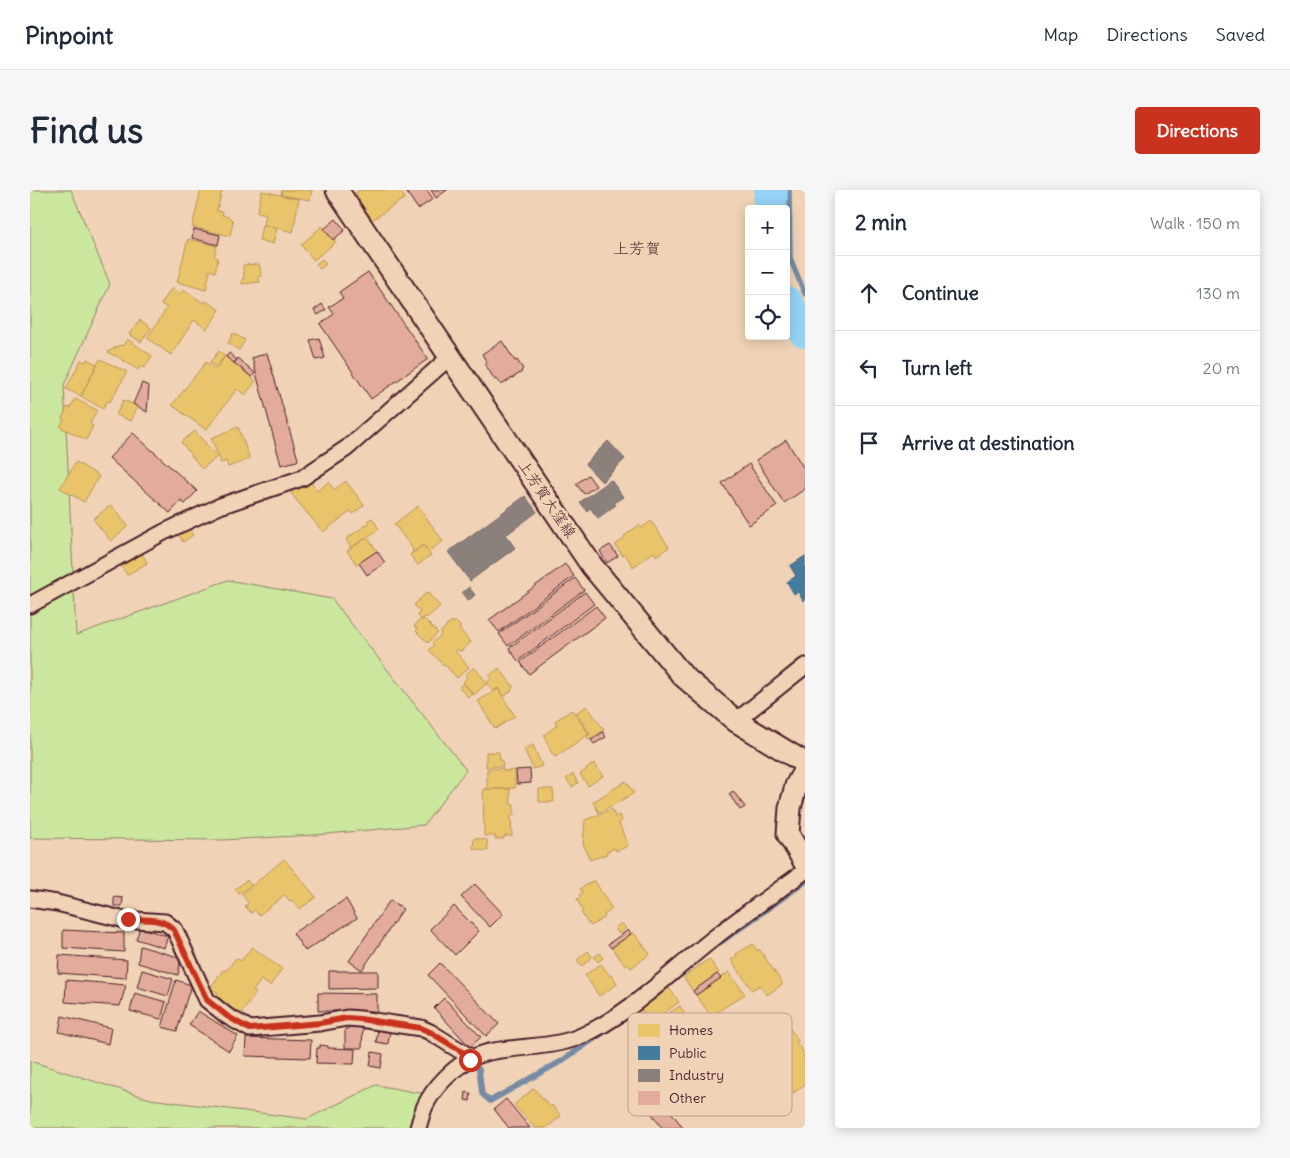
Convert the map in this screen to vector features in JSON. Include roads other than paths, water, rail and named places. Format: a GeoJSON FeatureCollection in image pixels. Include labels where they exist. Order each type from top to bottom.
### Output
{"type":"FeatureCollection","features":[{"type":"Feature","properties":{"kind":"main road","name":"上芳賀大窪線"},"geometry":{"type":"LineString","coordinates":[[337,190],[592,566],[683,676],[736,721],[805,762]]}},
{"type":"Feature","properties":{"kind":"main road"},"geometry":{"type":"LineString","coordinates":[[805,769],[796,786],[790,808],[788,834],[805,863]]}},
{"type":"Feature","properties":{"kind":"street"},"geometry":{"type":"LineString","coordinates":[[30,605],[188,520],[220,506],[302,478],[347,448],[450,356]]}},
{"type":"Feature","properties":{"kind":"street"},"geometry":{"type":"LineString","coordinates":[[736,721],[805,666]]}},
{"type":"Feature","properties":{"kind":"street"},"geometry":{"type":"LineString","coordinates":[[418,1128],[424,1107],[433,1093],[446,1079],[469,1060],[494,1051],[548,1046],[563,1042],[580,1036],[604,1023],[638,1000],[714,938],[805,871]]}},
{"type":"Feature","properties":{"kind":"street"},"geometry":{"type":"LineString","coordinates":[[30,899],[57,902],[121,919],[165,922],[174,930],[207,1000],[227,1016],[250,1029],[320,1023],[347,1018],[360,1019],[421,1028],[430,1032],[469,1060]]}},
{"type":"Feature","properties":{"kind":"waterway"},"geometry":{"type":"LineString","coordinates":[[770,205],[771,190]]}},
{"type":"Feature","properties":{"kind":"waterway"},"geometry":{"type":"LineString","coordinates":[[789,190],[790,258],[805,294]]}},
{"type":"Feature","properties":{"kind":"waterway"},"geometry":{"type":"LineString","coordinates":[[790,310],[805,331]]}},
{"type":"Feature","properties":{"kind":"waterway"},"geometry":{"type":"LineString","coordinates":[[721,942],[805,882]]}},
{"type":"Feature","properties":{"kind":"waterway"},"geometry":{"type":"LineString","coordinates":[[653,998],[692,965]]}},
{"type":"Feature","properties":{"kind":"waterway"},"geometry":{"type":"LineString","coordinates":[[468,1062],[479,1069],[482,1094],[490,1101],[560,1062],[609,1029]]}},
{"type":"Feature","properties":{"kind":"district","name":"上芳賀"},"geometry":{"type":"Point","coordinates":[637,248]}}]}
